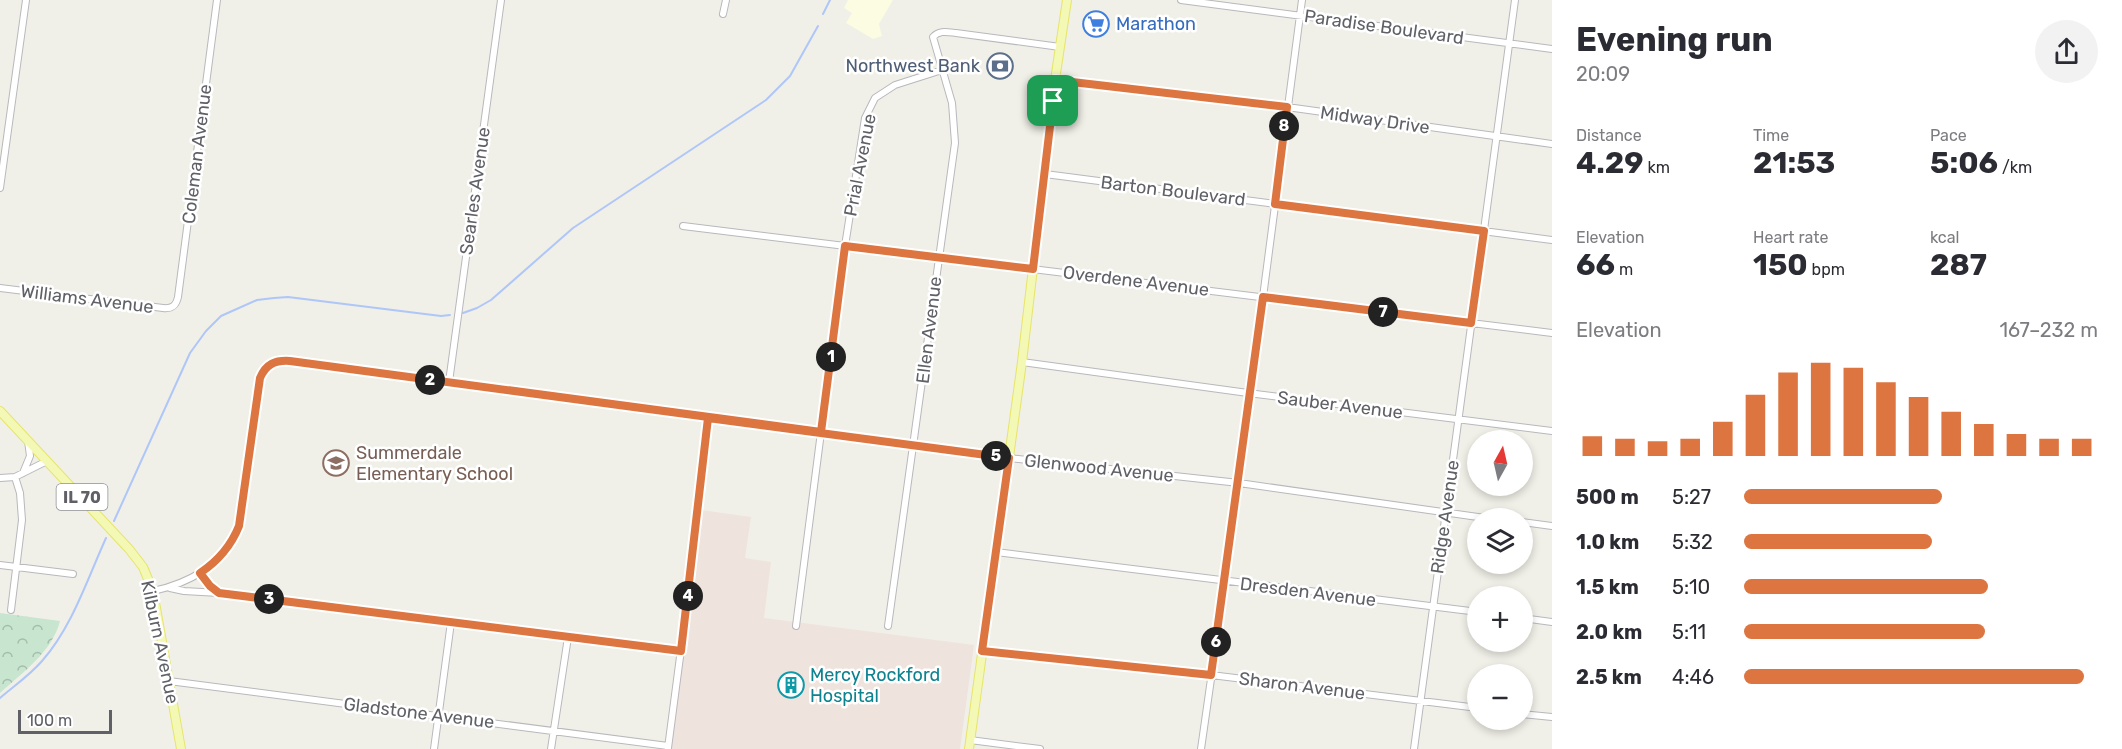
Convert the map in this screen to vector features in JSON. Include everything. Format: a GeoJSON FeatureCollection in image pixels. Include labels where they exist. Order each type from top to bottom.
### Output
{"type":"FeatureCollection","features":[{"type":"Feature","properties":{"kind":"main road"},"geometry":{"type":"LineString","coordinates":[[969,745],[1022,363],[1055,80],[1067,0]]}},
{"type":"Feature","properties":{"kind":"main road","name":"Kilburn Avenue"},"geometry":{"type":"LineString","coordinates":[[0,411],[137,558],[149,578],[181,749]]}},
{"type":"Feature","properties":{"kind":"street"},"geometry":{"type":"LineString","coordinates":[[0,188],[26,0]]}},
{"type":"Feature","properties":{"kind":"street","name":"Coleman Avenue"},"geometry":{"type":"LineString","coordinates":[[173,307],[178,297],[217,0]]}},
{"type":"Feature","properties":{"kind":"street","name":"Searles Avenue"},"geometry":{"type":"LineString","coordinates":[[449,382],[501,0]]}},
{"type":"Feature","properties":{"kind":"street"},"geometry":{"type":"LineString","coordinates":[[723,14],[726,0]]}},
{"type":"Feature","properties":{"kind":"street","name":"Paradise Boulevard"},"geometry":{"type":"LineString","coordinates":[[1181,0],[1552,49]]}},
{"type":"Feature","properties":{"kind":"street"},"geometry":{"type":"LineString","coordinates":[[1201,749],[1239,483],[1248,393],[1302,0]]}},
{"type":"Feature","properties":{"kind":"street","name":"Ridge Avenue"},"geometry":{"type":"LineString","coordinates":[[1414,749],[1515,0]]}},
{"type":"Feature","properties":{"kind":"street","name":"Ellen Avenue"},"geometry":{"type":"LineString","coordinates":[[888,626],[955,143],[952,103],[933,37],[936,33],[942,32],[1060,47]]}},
{"type":"Feature","properties":{"kind":"street","name":"Prial Avenue"},"geometry":{"type":"LineString","coordinates":[[796,626],[845,246],[865,118],[875,98],[895,85],[942,70]]}},
{"type":"Feature","properties":{"kind":"street","name":"Midway Drive"},"geometry":{"type":"LineString","coordinates":[[1055,80],[1287,107],[1552,144]]}},
{"type":"Feature","properties":{"kind":"street","name":"Barton Boulevard"},"geometry":{"type":"LineString","coordinates":[[1045,174],[1552,240]]}},
{"type":"Feature","properties":{"kind":"street","name":"Overdene Avenue"},"geometry":{"type":"LineString","coordinates":[[683,226],[1552,333]]}},
{"type":"Feature","properties":{"kind":"street","name":"Williams Avenue"},"geometry":{"type":"LineString","coordinates":[[0,288],[163,308],[173,307]]}},
{"type":"Feature","properties":{"kind":"street","name":"Glenwood Avenue"},"geometry":{"type":"LineString","coordinates":[[153,591],[170,588],[200,573],[221,555],[235,536],[239,526],[260,378],[269,364],[290,361],[1009,458],[1239,483],[1467,516]]}},
{"type":"Feature","properties":{"kind":"street","name":"Sauber Avenue"},"geometry":{"type":"LineString","coordinates":[[1022,363],[1552,431]]}},
{"type":"Feature","properties":{"kind":"street"},"geometry":{"type":"LineString","coordinates":[[668,747],[708,418]]}},
{"type":"Feature","properties":{"kind":"street"},"geometry":{"type":"LineString","coordinates":[[23,473],[30,456],[28,441]]}},
{"type":"Feature","properties":{"kind":"street"},"geometry":{"type":"LineString","coordinates":[[0,478],[15,477],[47,461]]}},
{"type":"Feature","properties":{"kind":"street"},"geometry":{"type":"LineString","coordinates":[[11,610],[22,509],[15,477]]}},
{"type":"Feature","properties":{"kind":"street"},"geometry":{"type":"LineString","coordinates":[[1533,523],[1552,526]]}},
{"type":"Feature","properties":{"kind":"street","name":"Dresden Avenue"},"geometry":{"type":"LineString","coordinates":[[996,552],[1467,611]]}},
{"type":"Feature","properties":{"kind":"street"},"geometry":{"type":"LineString","coordinates":[[0,566],[73,574]]}},
{"type":"Feature","properties":{"kind":"street"},"geometry":{"type":"LineString","coordinates":[[200,573],[219,593]]}},
{"type":"Feature","properties":{"kind":"street"},"geometry":{"type":"LineString","coordinates":[[170,588],[681,651]]}},
{"type":"Feature","properties":{"kind":"street"},"geometry":{"type":"LineString","coordinates":[[1533,619],[1552,622]]}},
{"type":"Feature","properties":{"kind":"street"},"geometry":{"type":"LineString","coordinates":[[434,749],[451,622]]}},
{"type":"Feature","properties":{"kind":"street"},"geometry":{"type":"LineString","coordinates":[[551,749],[568,637]]}},
{"type":"Feature","properties":{"kind":"street","name":"Sharon Avenue"},"geometry":{"type":"LineString","coordinates":[[982,651],[1211,675],[1467,707]]}},
{"type":"Feature","properties":{"kind":"street","name":"Gladstone Avenue"},"geometry":{"type":"LineString","coordinates":[[169,681],[554,730],[668,747]]}},
{"type":"Feature","properties":{"kind":"street"},"geometry":{"type":"LineString","coordinates":[[1533,715],[1552,717]]}},
{"type":"Feature","properties":{"kind":"street"},"geometry":{"type":"LineString","coordinates":[[969,745],[1040,749]]}},
{"type":"Feature","properties":{"kind":"shaded area"},"geometry":{"type":"Polygon","coordinates":[[[848,0],[893,0],[879,24],[882,36],[873,39],[846,23],[852,13],[844,8],[848,0]]]}},
{"type":"Feature","properties":{"kind":"shaded area"},"geometry":{"type":"Polygon","coordinates":[[[701,510],[751,517],[745,558],[771,562],[764,618],[974,645],[960,749],[670,749],[701,510]]]}},
{"type":"Feature","properties":{"kind":"green space"},"geometry":{"type":"Polygon","coordinates":[[[0,613],[60,621],[44,652],[0,693],[0,613]]]}},
{"type":"Feature","properties":{"kind":"waterway"},"geometry":{"type":"LineString","coordinates":[[823,14],[830,0]]}},
{"type":"Feature","properties":{"kind":"waterway"},"geometry":{"type":"LineString","coordinates":[[463,313],[491,300],[573,228],[766,100],[790,76],[818,26]]}},
{"type":"Feature","properties":{"kind":"waterway"},"geometry":{"type":"LineString","coordinates":[[114,521],[190,353],[206,331],[221,316],[257,300],[288,297],[441,316],[450,315]]}},
{"type":"Feature","properties":{"kind":"waterway"},"geometry":{"type":"LineString","coordinates":[[0,698],[32,671],[53,648],[78,602],[106,538]]}},
{"type":"Feature","properties":{"kind":"place","name":"Marathon"},"geometry":{"type":"Point","coordinates":[1096,24]}},
{"type":"Feature","properties":{"kind":"place","name":"Northwest Bank"},"geometry":{"type":"Point","coordinates":[1000,66]}},
{"type":"Feature","properties":{"kind":"place","name":"Summerdale Elementary School"},"geometry":{"type":"Point","coordinates":[336,463]}},
{"type":"Feature","properties":{"kind":"place","name":"Mercy Rockford Hospital"},"geometry":{"type":"Point","coordinates":[791,685]}},
{"type":"Feature","properties":{"kind":"route"},"geometry":{"type":"LineString","coordinates":[[1055,80],[1287,107],[1275,204],[1484,231],[1471,323],[1263,297],[1211,675],[982,651],[1009,458],[708,418],[681,651],[219,593],[200,573],[207,569],[230,545],[239,526],[260,378],[269,364],[275,362],[290,361],[821,432],[845,246],[1033,269],[1053,101],[1055,80]]}}]}
